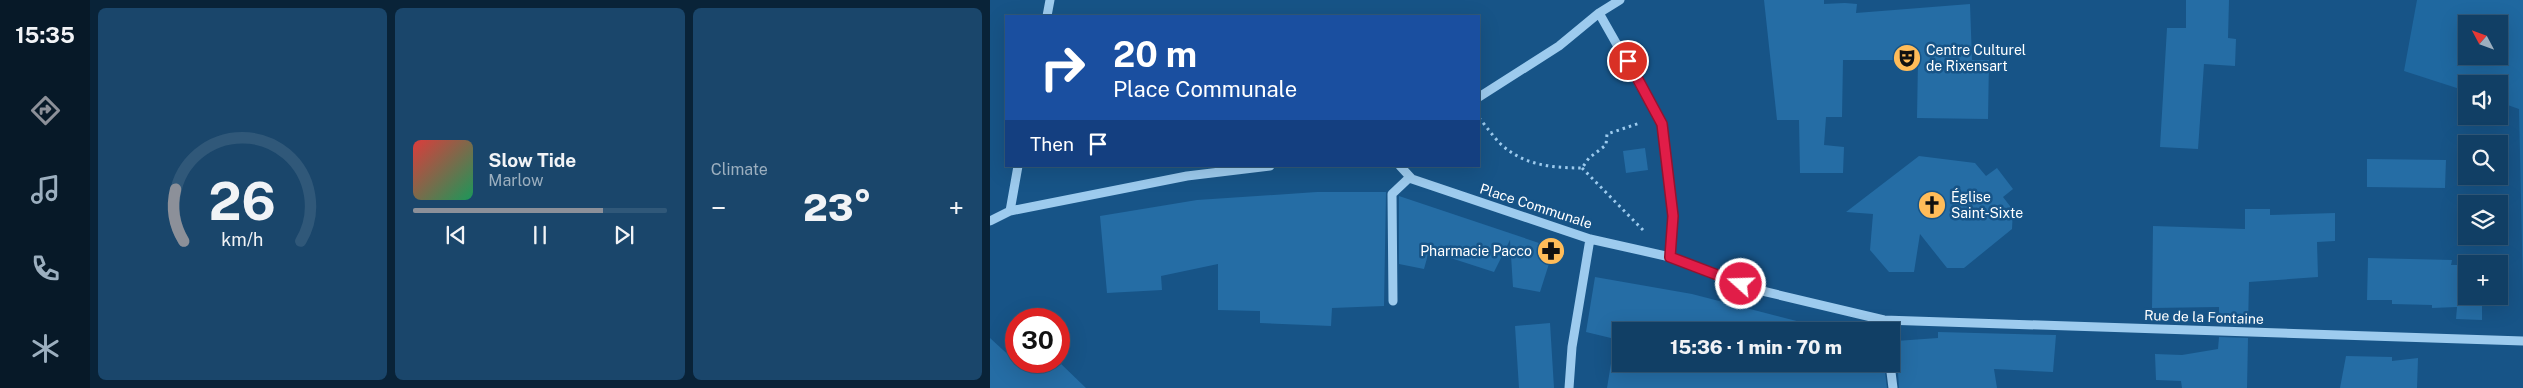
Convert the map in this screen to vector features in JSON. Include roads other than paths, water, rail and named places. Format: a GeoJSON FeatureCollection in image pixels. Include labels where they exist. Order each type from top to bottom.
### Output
{"type":"FeatureCollection","features":[{"type":"Feature","properties":{"kind":"street"},"geometry":{"type":"LineString","coordinates":[[1047,15],[1050,0]]}},
{"type":"Feature","properties":{"kind":"street"},"geometry":{"type":"LineString","coordinates":[[1599,13],[1607,0]]}},
{"type":"Feature","properties":{"kind":"street"},"geometry":{"type":"LineString","coordinates":[[1480,96],[1559,46],[1599,13],[1620,0]]}},
{"type":"Feature","properties":{"kind":"street"},"geometry":{"type":"LineString","coordinates":[[1599,13],[1662,124],[1673,216],[1670,257]]}},
{"type":"Feature","properties":{"kind":"street"},"geometry":{"type":"LineString","coordinates":[[1010,211],[1018,167]]}},
{"type":"Feature","properties":{"kind":"street"},"geometry":{"type":"LineString","coordinates":[[990,221],[1010,211],[1187,176],[1262,167]]}},
{"type":"Feature","properties":{"kind":"street","name":"Place Communale"},"geometry":{"type":"LineString","coordinates":[[1401,167],[1410,177],[1590,239],[1670,257],[1758,290],[1884,320]]}},
{"type":"Feature","properties":{"kind":"street"},"geometry":{"type":"LineString","coordinates":[[1393,301],[1392,194],[1410,177]]}},
{"type":"Feature","properties":{"kind":"street"},"geometry":{"type":"LineString","coordinates":[[1569,388],[1572,347],[1590,239]]}},
{"type":"Feature","properties":{"kind":"street","name":"Rue de la Fontaine"},"geometry":{"type":"LineString","coordinates":[[1884,320],[2523,341]]}},
{"type":"Feature","properties":{"kind":"street"},"geometry":{"type":"LineString","coordinates":[[1891,372],[1893,388]]}},
{"type":"Feature","properties":{"kind":"place","name":"Centre Culturel de Rixensart"},"geometry":{"type":"Point","coordinates":[1907,58]}},
{"type":"Feature","properties":{"kind":"place","name":"Église Saint-Sixte"},"geometry":{"type":"Point","coordinates":[1932,205]}},
{"type":"Feature","properties":{"kind":"place","name":"Pharmacie Pacco"},"geometry":{"type":"Point","coordinates":[1551,251]}}]}
